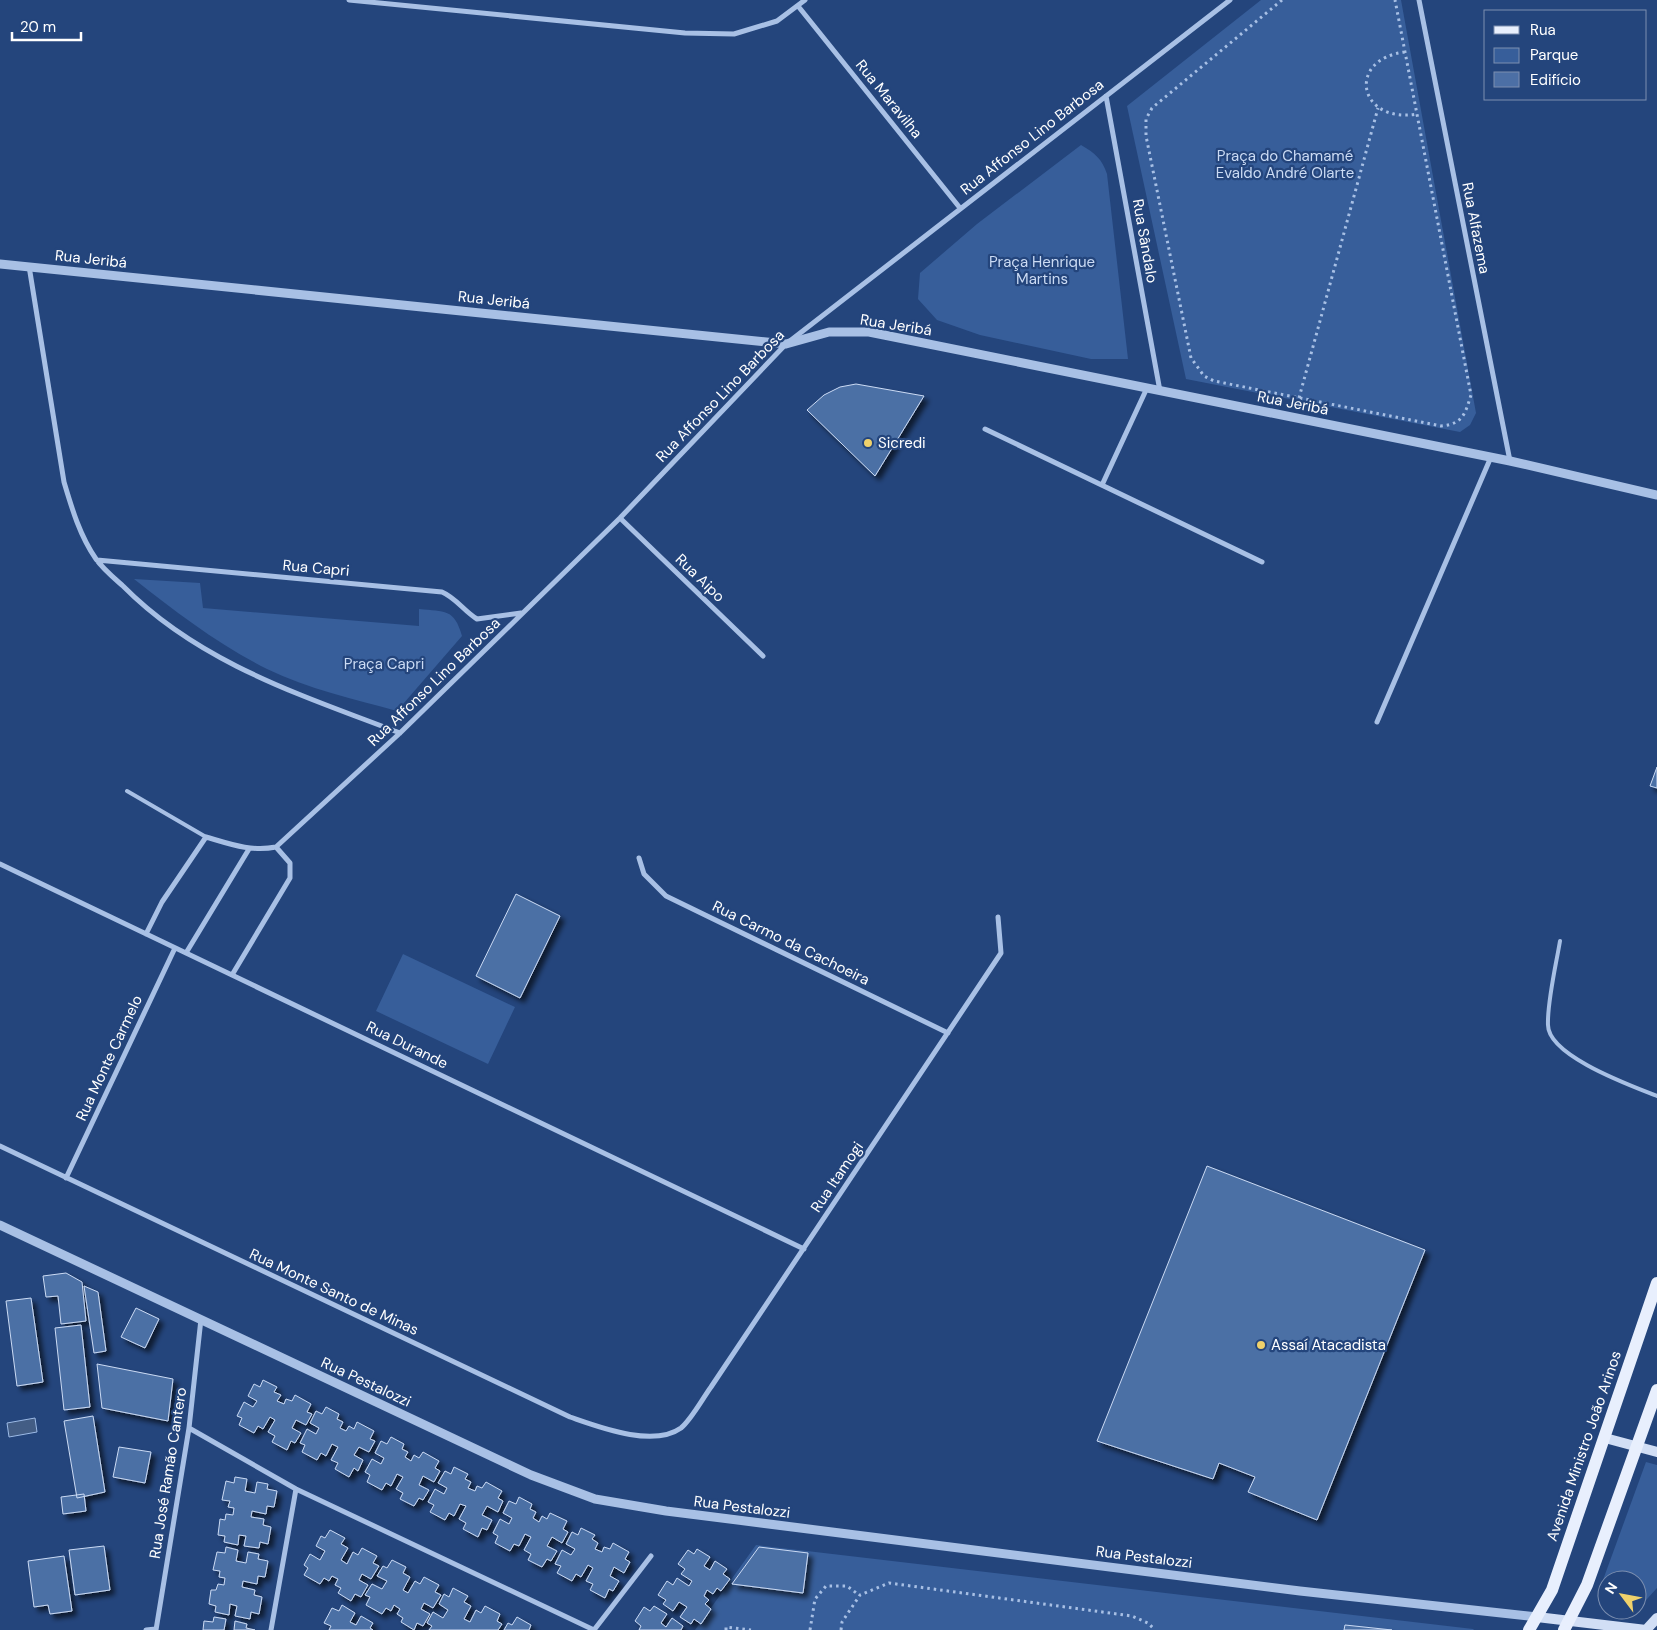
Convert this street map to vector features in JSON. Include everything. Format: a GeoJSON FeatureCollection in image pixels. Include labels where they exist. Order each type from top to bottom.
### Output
{"type":"FeatureCollection","features":[{"type":"Feature","properties":{"kind":"main road","name":"Avenida Ministro João Arinos"},"geometry":{"type":"LineString","coordinates":[[1529,1630],[1552,1590],[1657,1283]]}},
{"type":"Feature","properties":{"kind":"main road"},"geometry":{"type":"LineString","coordinates":[[1567,1625],[1587,1585],[1657,1390]]}},
{"type":"Feature","properties":{"kind":"main road"},"geometry":{"type":"LineString","coordinates":[[1604,1438],[1657,1452]]}},
{"type":"Feature","properties":{"kind":"main road"},"geometry":{"type":"LineString","coordinates":[[1537,1616],[1567,1625],[1646,1630],[1657,1618]]}},
{"type":"Feature","properties":{"kind":"street"},"geometry":{"type":"LineString","coordinates":[[349,0],[685,33],[734,34],[777,21],[805,0]]}},
{"type":"Feature","properties":{"kind":"street","name":"Rua Affonso Lino Barbosa"},"geometry":{"type":"LineString","coordinates":[[276,846],[400,733],[620,518],[786,344],[1230,0]]}},
{"type":"Feature","properties":{"kind":"street","name":"Rua Alfazema"},"geometry":{"type":"LineString","coordinates":[[1419,0],[1510,461]]}},
{"type":"Feature","properties":{"kind":"street","name":"Rua Maravilha"},"geometry":{"type":"LineString","coordinates":[[798,6],[960,208]]}},
{"type":"Feature","properties":{"kind":"street","name":"Rua Sândalo"},"geometry":{"type":"LineString","coordinates":[[1106,96],[1160,391]]}},
{"type":"Feature","properties":{"kind":"street","name":"Rua Jeribá"},"geometry":{"type":"LineString","coordinates":[[0,264],[786,344],[830,332],[869,332],[1491,457],[1657,495]]}},
{"type":"Feature","properties":{"kind":"street"},"geometry":{"type":"LineString","coordinates":[[29,266],[64,482],[74,517],[96,560],[136,600],[175,631],[219,658],[257,678],[400,733]]}},
{"type":"Feature","properties":{"kind":"street"},"geometry":{"type":"LineString","coordinates":[[1102,485],[1147,388]]}},
{"type":"Feature","properties":{"kind":"street"},"geometry":{"type":"LineString","coordinates":[[985,429],[1262,562]]}},
{"type":"Feature","properties":{"kind":"street"},"geometry":{"type":"LineString","coordinates":[[1378,722],[1491,457]]}},
{"type":"Feature","properties":{"kind":"street","name":"Rua Aipo"},"geometry":{"type":"LineString","coordinates":[[620,518],[763,656]]}},
{"type":"Feature","properties":{"kind":"street","name":"Rua Capri"},"geometry":{"type":"LineString","coordinates":[[96,560],[442,592],[453,597],[464,611],[477,619],[522,613]]}},
{"type":"Feature","properties":{"kind":"street"},"geometry":{"type":"LineString","coordinates":[[146,934],[162,902],[206,837],[249,849],[260,850],[276,846],[290,863],[290,878],[232,975]]}},
{"type":"Feature","properties":{"kind":"street"},"geometry":{"type":"LineString","coordinates":[[186,953],[249,849]]}},
{"type":"Feature","properties":{"kind":"street","name":"Rua Carmo da Cachoeira"},"geometry":{"type":"LineString","coordinates":[[639,858],[644,874],[666,896],[948,1033]]}},
{"type":"Feature","properties":{"kind":"street","name":"Rua Durande"},"geometry":{"type":"LineString","coordinates":[[0,864],[804,1249]]}},
{"type":"Feature","properties":{"kind":"street","name":"Rua Itamogi"},"geometry":{"type":"LineString","coordinates":[[664,1436],[682,1427],[804,1249],[1001,954],[998,917]]}},
{"type":"Feature","properties":{"kind":"street","name":"Rua Monte Carmelo"},"geometry":{"type":"LineString","coordinates":[[66,1178],[175,948]]}},
{"type":"Feature","properties":{"kind":"street","name":"Rua Monte Santo de Minas"},"geometry":{"type":"LineString","coordinates":[[0,1146],[570,1417],[608,1430],[646,1436],[664,1436]]}},
{"type":"Feature","properties":{"kind":"street","name":"Rua Pestalozzi"},"geometry":{"type":"LineString","coordinates":[[0,1226],[531,1475],[595,1499],[666,1511],[1300,1591],[1537,1616]]}},
{"type":"Feature","properties":{"kind":"street","name":"Rua José Ramão Cantero"},"geometry":{"type":"LineString","coordinates":[[156,1629],[189,1428],[201,1319]]}},
{"type":"Feature","properties":{"kind":"street"},"geometry":{"type":"LineString","coordinates":[[189,1428],[296,1488],[594,1630],[650,1556]]}},
{"type":"Feature","properties":{"kind":"street"},"geometry":{"type":"LineString","coordinates":[[271,1630],[296,1488]]}},
{"type":"Feature","properties":{"kind":"street"},"geometry":{"type":"LineString","coordinates":[[146,1630],[156,1629]]}},
{"type":"Feature","properties":{"kind":"lane"},"geometry":{"type":"LineString","coordinates":[[127,791],[206,837]]}},
{"type":"Feature","properties":{"kind":"lane"},"geometry":{"type":"LineString","coordinates":[[1560,942],[1548,1027],[1553,1041],[1570,1056],[1657,1096]]}},
{"type":"Feature","properties":{"kind":"path"},"geometry":{"type":"LineString","coordinates":[[1282,0],[1152,108],[1146,119],[1145,127],[1191,358],[1204,376],[1214,381],[1441,426],[1454,425],[1462,418],[1468,407],[1471,395],[1395,0]]}},
{"type":"Feature","properties":{"kind":"path"},"geometry":{"type":"LineString","coordinates":[[1405,52],[1392,53],[1380,58],[1367,76],[1366,86],[1370,97],[1378,108],[1392,115],[1417,114]]}},
{"type":"Feature","properties":{"kind":"path"},"geometry":{"type":"LineString","coordinates":[[1299,398],[1378,108]]}},
{"type":"Feature","properties":{"kind":"path"},"geometry":{"type":"LineString","coordinates":[[841,1630],[842,1622],[860,1595],[890,1583],[1132,1616],[1148,1623],[1155,1630]]}},
{"type":"Feature","properties":{"kind":"path"},"geometry":{"type":"LineString","coordinates":[[810,1630],[815,1599],[826,1586],[847,1586],[860,1595]]}},
{"type":"Feature","properties":{"kind":"path"},"geometry":{"type":"LineString","coordinates":[[726,1630],[726,1627],[751,1630]]}},
{"type":"Feature","properties":{"kind":"green space","name":"Praça do Chamamé Evaldo André Olarte"},"geometry":{"type":"Polygon","coordinates":[[[1261,0],[1401,0],[1476,413],[1470,425],[1460,432],[1186,379],[1127,106],[1261,0]]]}},
{"type":"Feature","properties":{"kind":"green space","name":"Praça Henrique Martins"},"geometry":{"type":"Polygon","coordinates":[[[1081,145],[1097,157],[1103,164],[1107,174],[1128,359],[1091,359],[980,335],[937,320],[918,299],[920,273],[977,224],[1081,145]]]}},
{"type":"Feature","properties":{"kind":"green space","name":"Praça Capri"},"geometry":{"type":"Polygon","coordinates":[[[134,579],[200,583],[203,608],[419,626],[419,609],[442,611],[456,620],[462,636],[397,711],[315,688],[249,660],[182,616],[134,579]]]}},
{"type":"Feature","properties":{"kind":"green space"},"geometry":{"type":"Polygon","coordinates":[[[403,954],[515,1007],[488,1064],[376,1011],[403,954]]]}},
{"type":"Feature","properties":{"kind":"green space"},"geometry":{"type":"Polygon","coordinates":[[[1646,1462],[1657,1465],[1657,1588],[1647,1599],[1647,1570],[1607,1570],[1646,1462]]]}},
{"type":"Feature","properties":{"kind":"green space"},"geometry":{"type":"Polygon","coordinates":[[[756,1545],[1473,1629],[1474,1630],[695,1630],[756,1545]]]}},
{"type":"Feature","properties":{"kind":"shaded area"},"geometry":{"type":"Polygon","coordinates":[[[35,1418],[37,1432],[9,1437],[7,1423],[35,1418]]]}},
{"type":"Feature","properties":{"kind":"building","name":"Sicredi"},"geometry":{"type":"Polygon","coordinates":[[[856,384],[924,396],[875,476],[807,410],[824,395],[840,387],[856,384]]]}},
{"type":"Feature","properties":{"kind":"building"},"geometry":{"type":"Polygon","coordinates":[[[1657,767],[1657,788],[1650,786],[1657,767]]]}},
{"type":"Feature","properties":{"kind":"building"},"geometry":{"type":"Polygon","coordinates":[[[516,894],[560,916],[520,998],[476,976],[516,894]]]}},
{"type":"Feature","properties":{"kind":"building","name":"Assaí Atacadista"},"geometry":{"type":"Polygon","coordinates":[[[1207,1166],[1425,1250],[1317,1520],[1248,1492],[1255,1477],[1219,1463],[1213,1479],[1097,1441],[1207,1166]]]}},
{"type":"Feature","properties":{"kind":"building"},"geometry":{"type":"Polygon","coordinates":[[[66,1273],[82,1282],[86,1321],[61,1324],[58,1296],[46,1297],[43,1276],[66,1273]]]}},
{"type":"Feature","properties":{"kind":"building"},"geometry":{"type":"Polygon","coordinates":[[[84,1286],[98,1292],[106,1351],[94,1353],[84,1286]]]}},
{"type":"Feature","properties":{"kind":"building"},"geometry":{"type":"Polygon","coordinates":[[[31,1298],[43,1382],[17,1386],[6,1301],[31,1298]]]}},
{"type":"Feature","properties":{"kind":"building"},"geometry":{"type":"Polygon","coordinates":[[[136,1308],[159,1319],[145,1348],[121,1337],[136,1308]]]}},
{"type":"Feature","properties":{"kind":"building"},"geometry":{"type":"Polygon","coordinates":[[[81,1325],[90,1407],[64,1410],[55,1328],[81,1325]]]}},
{"type":"Feature","properties":{"kind":"building"},"geometry":{"type":"Polygon","coordinates":[[[97,1364],[173,1379],[168,1421],[102,1408],[97,1364]]]}},
{"type":"Feature","properties":{"kind":"building"},"geometry":{"type":"Polygon","coordinates":[[[263,1380],[277,1387],[274,1392],[281,1395],[277,1401],[284,1404],[286,1399],[292,1401],[295,1395],[311,1404],[307,1412],[312,1414],[306,1425],[296,1420],[292,1428],[301,1433],[295,1443],[291,1441],[287,1450],[272,1442],[275,1436],[268,1432],[275,1420],[270,1417],[263,1429],[258,1426],[254,1433],[239,1425],[242,1418],[237,1416],[244,1402],[253,1407],[257,1401],[248,1396],[254,1384],[260,1387],[263,1380]]]}},
{"type":"Feature","properties":{"kind":"building"},"geometry":{"type":"Polygon","coordinates":[[[326,1407],[339,1414],[337,1419],[343,1422],[340,1428],[346,1431],[349,1426],[354,1429],[357,1422],[374,1431],[370,1439],[375,1441],[369,1452],[359,1447],[354,1455],[363,1460],[358,1471],[354,1468],[349,1477],[335,1469],[338,1463],[331,1460],[338,1447],[332,1444],[326,1456],[321,1453],[317,1460],[302,1452],[305,1445],[300,1443],[307,1429],[316,1434],[319,1428],[310,1423],[316,1411],[322,1414],[326,1407]]]}},
{"type":"Feature","properties":{"kind":"building"},"geometry":{"type":"Polygon","coordinates":[[[93,1416],[105,1492],[77,1498],[64,1421],[93,1416]]]}},
{"type":"Feature","properties":{"kind":"building"},"geometry":{"type":"Polygon","coordinates":[[[391,1437],[404,1444],[402,1449],[408,1452],[405,1457],[411,1461],[414,1455],[419,1458],[423,1452],[439,1461],[435,1468],[440,1471],[434,1482],[423,1476],[419,1485],[429,1490],[423,1500],[419,1498],[414,1506],[400,1499],[403,1493],[396,1489],[403,1477],[397,1474],[391,1486],[386,1483],[382,1490],[367,1482],[370,1475],[365,1472],[372,1459],[381,1464],[384,1458],[375,1453],[381,1441],[387,1444],[391,1437]]]}},
{"type":"Feature","properties":{"kind":"building"},"geometry":{"type":"Polygon","coordinates":[[[119,1447],[151,1452],[145,1483],[113,1477],[119,1447]]]}},
{"type":"Feature","properties":{"kind":"building"},"geometry":{"type":"Polygon","coordinates":[[[454,1467],[468,1474],[465,1479],[471,1482],[468,1488],[475,1491],[477,1486],[482,1488],[486,1482],[502,1491],[498,1498],[503,1501],[498,1512],[487,1506],[482,1515],[492,1520],[487,1530],[482,1528],[478,1537],[463,1529],[466,1523],[459,1519],[466,1506],[460,1504],[454,1516],[449,1513],[445,1520],[430,1512],[434,1505],[428,1502],[435,1489],[444,1494],[447,1488],[438,1483],[445,1471],[451,1474],[454,1467]]]}},
{"type":"Feature","properties":{"kind":"building"},"geometry":{"type":"Polygon","coordinates":[[[235,1477],[247,1479],[245,1491],[255,1493],[257,1482],[268,1484],[267,1489],[277,1491],[274,1507],[267,1506],[266,1514],[252,1511],[251,1517],[264,1519],[263,1525],[271,1527],[268,1544],[260,1542],[259,1548],[244,1546],[246,1536],[239,1535],[238,1545],[224,1542],[225,1536],[218,1535],[220,1519],[225,1520],[226,1514],[233,1515],[234,1508],[228,1507],[230,1501],[222,1500],[226,1481],[234,1483],[235,1477]]]}},
{"type":"Feature","properties":{"kind":"building"},"geometry":{"type":"Polygon","coordinates":[[[84,1494],[86,1511],[63,1514],[61,1497],[84,1494]]]}},
{"type":"Feature","properties":{"kind":"building"},"geometry":{"type":"Polygon","coordinates":[[[519,1497],[532,1504],[530,1509],[536,1512],[533,1518],[539,1522],[542,1516],[547,1519],[550,1513],[567,1521],[563,1529],[568,1532],[562,1543],[552,1537],[547,1546],[557,1551],[551,1561],[547,1559],[542,1567],[528,1560],[531,1554],[524,1550],[531,1537],[525,1534],[519,1546],[514,1544],[510,1551],[495,1543],[498,1536],[493,1533],[500,1519],[509,1524],[512,1518],[503,1513],[509,1501],[516,1504],[519,1497]]]}},
{"type":"Feature","properties":{"kind":"building"},"geometry":{"type":"Polygon","coordinates":[[[581,1528],[595,1535],[592,1539],[598,1543],[595,1549],[602,1552],[604,1547],[610,1549],[613,1543],[629,1552],[625,1559],[630,1562],[624,1573],[614,1567],[610,1576],[619,1581],[613,1591],[609,1589],[605,1598],[590,1590],[593,1584],[586,1581],[593,1568],[588,1565],[581,1577],[576,1574],[572,1581],[557,1573],[561,1566],[555,1564],[562,1550],[571,1555],[575,1549],[566,1544],[572,1532],[578,1535],[581,1528]]]}},
{"type":"Feature","properties":{"kind":"building"},"geometry":{"type":"Polygon","coordinates":[[[330,1530],[345,1538],[341,1544],[348,1548],[341,1560],[347,1564],[353,1552],[358,1555],[362,1548],[377,1556],[373,1563],[379,1566],[371,1579],[362,1574],[359,1580],[368,1585],[361,1597],[355,1594],[351,1601],[338,1593],[341,1588],[335,1585],[338,1579],[332,1576],[329,1581],[324,1578],[320,1584],[304,1575],[308,1568],[304,1565],[310,1554],[320,1560],[325,1551],[316,1546],[321,1536],[325,1538],[330,1530]]]}},
{"type":"Feature","properties":{"kind":"building"},"geometry":{"type":"Polygon","coordinates":[[[104,1546],[110,1590],[75,1595],[69,1550],[104,1546]]]}},
{"type":"Feature","properties":{"kind":"building"},"geometry":{"type":"Polygon","coordinates":[[[226,1547],[238,1550],[236,1561],[246,1563],[248,1552],[259,1554],[258,1559],[268,1561],[265,1577],[258,1576],[257,1584],[243,1581],[242,1587],[255,1590],[254,1595],[262,1597],[259,1614],[251,1612],[250,1619],[235,1616],[237,1606],[230,1604],[229,1615],[215,1612],[216,1606],[209,1604],[211,1590],[216,1590],[218,1584],[224,1585],[225,1578],[219,1577],[220,1571],[213,1570],[217,1552],[225,1553],[226,1547]]]}},
{"type":"Feature","properties":{"kind":"building"},"geometry":{"type":"Polygon","coordinates":[[[759,1547],[808,1553],[803,1593],[732,1584],[759,1547]]]}},
{"type":"Feature","properties":{"kind":"building"},"geometry":{"type":"Polygon","coordinates":[[[697,1549],[710,1557],[704,1566],[710,1570],[715,1561],[727,1569],[723,1574],[730,1579],[721,1591],[717,1588],[713,1594],[707,1590],[704,1596],[709,1600],[705,1604],[711,1609],[701,1624],[694,1619],[691,1624],[680,1617],[687,1607],[679,1602],[673,1611],[663,1604],[666,1600],[658,1595],[667,1581],[673,1585],[677,1578],[689,1586],[692,1581],[681,1574],[685,1569],[678,1564],[688,1550],[694,1554],[697,1549]]]}},
{"type":"Feature","properties":{"kind":"building"},"geometry":{"type":"Polygon","coordinates":[[[64,1556],[72,1611],[50,1614],[48,1605],[34,1607],[28,1561],[64,1556]]]}},
{"type":"Feature","properties":{"kind":"building"},"geometry":{"type":"Polygon","coordinates":[[[392,1560],[406,1567],[403,1573],[410,1577],[403,1590],[408,1593],[415,1581],[420,1584],[424,1577],[439,1585],[435,1592],[441,1595],[433,1608],[424,1603],[421,1609],[430,1614],[423,1626],[417,1623],[414,1630],[401,1622],[403,1618],[397,1614],[400,1609],[394,1605],[391,1611],[386,1608],[382,1614],[366,1605],[370,1597],[365,1595],[372,1584],[382,1589],[387,1581],[377,1576],[383,1566],[387,1568],[392,1560]]]}},
{"type":"Feature","properties":{"kind":"building"},"geometry":{"type":"Polygon","coordinates":[[[453,1588],[468,1596],[464,1602],[471,1606],[464,1619],[470,1622],[476,1610],[481,1613],[485,1606],[500,1614],[497,1621],[502,1624],[498,1630],[429,1630],[432,1626],[427,1623],[433,1612],[443,1618],[448,1610],[439,1604],[444,1594],[449,1597],[453,1588]]]}},
{"type":"Feature","properties":{"kind":"building"},"geometry":{"type":"Polygon","coordinates":[[[342,1605],[355,1613],[350,1622],[356,1625],[361,1616],[373,1623],[370,1628],[373,1630],[329,1630],[331,1626],[324,1623],[332,1608],[339,1611],[342,1605]]]}},
{"type":"Feature","properties":{"kind":"building"},"geometry":{"type":"Polygon","coordinates":[[[654,1606],[667,1614],[661,1623],[666,1627],[672,1618],[683,1626],[681,1630],[639,1630],[641,1626],[635,1621],[644,1607],[650,1611],[654,1606]]]}},
{"type":"Feature","properties":{"kind":"building"},"geometry":{"type":"Polygon","coordinates":[[[214,1617],[226,1619],[224,1630],[203,1630],[204,1621],[213,1622],[214,1617]]]}},
{"type":"Feature","properties":{"kind":"building"},"geometry":{"type":"Polygon","coordinates":[[[517,1617],[531,1625],[529,1630],[504,1630],[508,1623],[512,1625],[517,1617]]]}},
{"type":"Feature","properties":{"kind":"building"},"geometry":{"type":"Polygon","coordinates":[[[235,1621],[247,1624],[246,1628],[255,1630],[234,1630],[235,1621]]]}},
{"type":"Feature","properties":{"kind":"building"},"geometry":{"type":"Polygon","coordinates":[[[1345,1625],[1392,1630],[1344,1630],[1345,1625]]]}},
{"type":"Feature","properties":{"kind":"place","name":"Sicredi"},"geometry":{"type":"Point","coordinates":[868,443]}},
{"type":"Feature","properties":{"kind":"place","name":"Assaí Atacadista"},"geometry":{"type":"Point","coordinates":[1261,1345]}}]}
